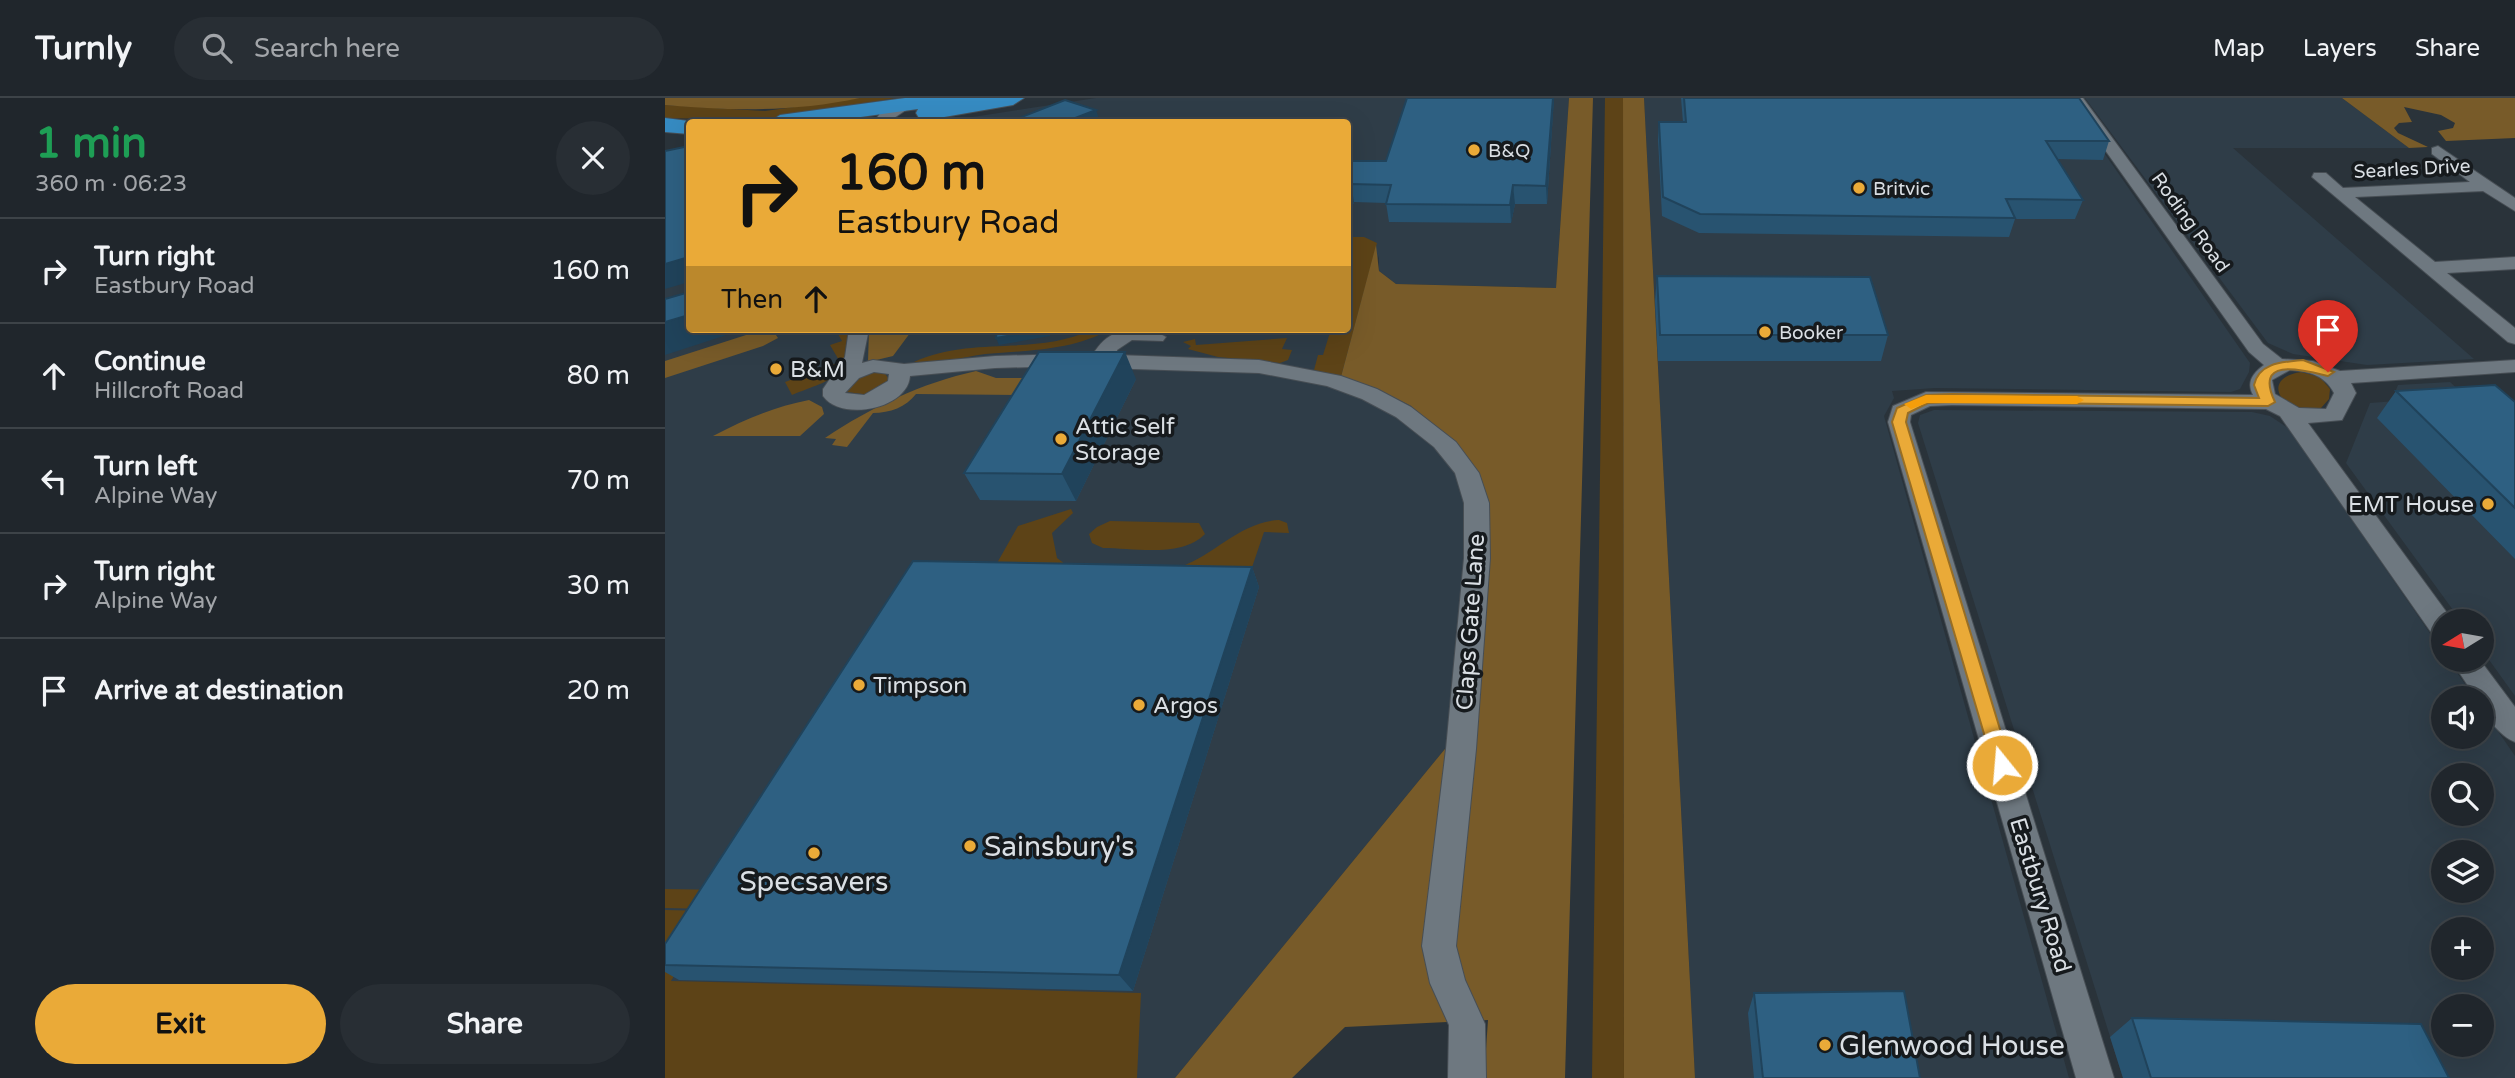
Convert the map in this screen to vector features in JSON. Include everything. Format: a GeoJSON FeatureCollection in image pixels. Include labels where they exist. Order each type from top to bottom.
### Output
{"type":"FeatureCollection","features":[{"type":"Feature","properties":{"kind":"highway"},"geometry":{"type":"LineString","coordinates":[[828,119],[892,115],[953,98]]}},
{"type":"Feature","properties":{"kind":"highway"},"geometry":{"type":"LineString","coordinates":[[856,119],[1013,98]]}},
{"type":"Feature","properties":{"kind":"highway"},"geometry":{"type":"LineString","coordinates":[[935,119],[980,104]]}},
{"type":"Feature","properties":{"kind":"highway"},"geometry":{"type":"LineString","coordinates":[[665,125],[686,127]]}},
{"type":"Feature","properties":{"kind":"highway"},"geometry":{"type":"LineString","coordinates":[[665,135],[686,136]]}},
{"type":"Feature","properties":{"kind":"street","name":"Roding Road"},"geometry":{"type":"LineString","coordinates":[[2075,98],[2256,348],[2277,366]]}},
{"type":"Feature","properties":{"kind":"street"},"geometry":{"type":"LineString","coordinates":[[2438,151],[2515,206]]}},
{"type":"Feature","properties":{"kind":"street"},"geometry":{"type":"LineString","coordinates":[[2320,177],[2515,338]]}},
{"type":"Feature","properties":{"kind":"street","name":"Searles Drive"},"geometry":{"type":"LineString","coordinates":[[2339,193],[2486,186]]}},
{"type":"Feature","properties":{"kind":"street"},"geometry":{"type":"LineString","coordinates":[[2430,268],[2515,263]]}},
{"type":"Feature","properties":{"kind":"street","name":"Claps Gate Lane"},"geometry":{"type":"LineString","coordinates":[[1165,343],[1141,361],[1120,343],[1142,333],[1165,343],[1359,387],[1401,409],[1421,424],[1460,462],[1473,486],[1476,540],[1467,685],[1439,946],[1448,982],[1467,1024],[1468,1078]]}},
{"type":"Feature","properties":{"kind":"street"},"geometry":{"type":"LineString","coordinates":[[859,335],[869,355],[892,369],[899,383],[888,393]]}},
{"type":"Feature","properties":{"kind":"street"},"geometry":{"type":"LineString","coordinates":[[859,335],[843,378],[834,389],[834,396],[840,401],[859,403],[961,366]]}},
{"type":"Feature","properties":{"kind":"street"},"geometry":{"type":"LineString","coordinates":[[843,378],[860,369],[961,366],[1048,359],[1120,343]]}},
{"type":"Feature","properties":{"kind":"street"},"geometry":{"type":"LineString","coordinates":[[1141,361],[1165,343]]}},
{"type":"Feature","properties":{"kind":"street"},"geometry":{"type":"LineString","coordinates":[[2334,415],[2308,419],[2290,415],[2268,402],[2260,385],[2262,379],[2277,366],[2303,364],[2336,378],[2515,366]]}},
{"type":"Feature","properties":{"kind":"street"},"geometry":{"type":"LineString","coordinates":[[2451,370],[2469,386]]}},
{"type":"Feature","properties":{"kind":"street"},"geometry":{"type":"LineString","coordinates":[[2327,465],[2334,415],[2345,393],[2336,378]]}},
{"type":"Feature","properties":{"kind":"street","name":"Eastbury Road"},"geometry":{"type":"LineString","coordinates":[[2095,1078],[1899,422],[1901,411],[1926,399],[2268,402]]}},
{"type":"Feature","properties":{"kind":"street"},"geometry":{"type":"LineString","coordinates":[[2290,415],[2431,611]]}},
{"type":"Feature","properties":{"kind":"street"},"geometry":{"type":"LineString","coordinates":[[2474,672],[2515,730]]}},
{"type":"Feature","properties":{"kind":"shaded area"},"geometry":{"type":"Polygon","coordinates":[[[665,98],[860,98],[811,106],[739,109],[665,105],[665,98]]]}},
{"type":"Feature","properties":{"kind":"shaded area"},"geometry":{"type":"Polygon","coordinates":[[[860,98],[896,98],[764,119],[665,118],[665,105],[765,111],[860,98]]]}},
{"type":"Feature","properties":{"kind":"shaded area"},"geometry":{"type":"Polygon","coordinates":[[[1096,98],[1569,98],[1556,288],[1396,284],[1379,271],[1379,255],[1342,378],[1381,391],[1411,406],[1478,480],[1449,744],[1175,1078],[665,1078],[665,167],[686,163],[686,333],[1351,333],[1351,119],[960,119],[1096,98]]]}},
{"type":"Feature","properties":{"kind":"shaded area"},"geometry":{"type":"Polygon","coordinates":[[[1569,98],[1593,98],[1565,1078],[1484,1078],[1488,1020],[1345,1027],[1292,1078],[1175,1078],[1449,744],[1485,514],[1434,428],[1411,406],[1381,391],[1341,377],[1376,245],[1379,271],[1396,284],[1556,288],[1569,98]]]}},
{"type":"Feature","properties":{"kind":"shaded area"},"geometry":{"type":"Polygon","coordinates":[[[1605,98],[1623,98],[1624,1078],[1592,1078],[1605,98]]]}},
{"type":"Feature","properties":{"kind":"shaded area"},"geometry":{"type":"Polygon","coordinates":[[[1623,98],[1644,98],[1695,1078],[1624,1078],[1623,98]]]}},
{"type":"Feature","properties":{"kind":"shaded area"},"geometry":{"type":"Polygon","coordinates":[[[1644,98],[2066,98],[2250,363],[2249,372],[2240,389],[2231,392],[1935,388],[1892,391],[1894,398],[1884,416],[2069,1078],[1695,1078],[1644,98]]]}},
{"type":"Feature","properties":{"kind":"shaded area"},"geometry":{"type":"Polygon","coordinates":[[[2085,98],[2342,98],[2409,148],[2233,148],[2474,359],[2367,365],[2293,354],[2268,343],[2085,98]]]}},
{"type":"Feature","properties":{"kind":"shaded area"},"geometry":{"type":"Polygon","coordinates":[[[2342,98],[2515,98],[2515,138],[2446,141],[2438,131],[2453,128],[2455,123],[2441,115],[2404,107],[2412,122],[2399,123],[2394,128],[2398,133],[2428,147],[2409,148],[2342,98]]]}},
{"type":"Feature","properties":{"kind":"shaded area"},"geometry":{"type":"Polygon","coordinates":[[[1351,237],[1364,237],[1377,243],[1341,377],[1314,370],[1318,355],[1323,355],[1330,333],[1351,333],[1351,237]]]}},
{"type":"Feature","properties":{"kind":"shaded area"},"geometry":{"type":"Polygon","coordinates":[[[752,333],[775,333],[778,338],[763,346],[665,378],[665,361],[752,333]]]}},
{"type":"Feature","properties":{"kind":"shaded area"},"geometry":{"type":"Polygon","coordinates":[[[837,333],[848,333],[845,358],[836,374],[829,380],[792,395],[785,382],[840,362],[830,345],[842,341],[837,333]]]}},
{"type":"Feature","properties":{"kind":"shaded area"},"geometry":{"type":"Polygon","coordinates":[[[869,333],[910,333],[893,356],[868,362],[869,333]]]}},
{"type":"Feature","properties":{"kind":"shaded area"},"geometry":{"type":"Polygon","coordinates":[[[1082,333],[1102,333],[1065,346],[985,354],[921,365],[914,362],[958,349],[1026,345],[1082,333]]]}},
{"type":"Feature","properties":{"kind":"shaded area"},"geometry":{"type":"Polygon","coordinates":[[[1287,338],[1282,349],[1292,350],[1288,360],[1280,363],[1218,357],[1188,349],[1191,346],[1183,342],[1195,339],[1196,345],[1287,338]]]}},
{"type":"Feature","properties":{"kind":"shaded area"},"geometry":{"type":"Polygon","coordinates":[[[976,371],[996,378],[1045,378],[1018,395],[916,394],[897,408],[873,413],[847,447],[832,445],[836,439],[825,438],[897,397],[976,371]]]}},
{"type":"Feature","properties":{"kind":"shaded area"},"geometry":{"type":"Polygon","coordinates":[[[871,372],[884,372],[890,381],[869,395],[847,392],[851,381],[871,372]]]}},
{"type":"Feature","properties":{"kind":"shaded area"},"geometry":{"type":"Polygon","coordinates":[[[2301,372],[2320,377],[2330,389],[2329,399],[2321,408],[2297,409],[2281,398],[2278,390],[2280,382],[2287,376],[2301,372]]]}},
{"type":"Feature","properties":{"kind":"shaded area"},"geometry":{"type":"Polygon","coordinates":[[[2450,382],[2515,442],[2515,696],[2494,667],[2494,609],[2452,609],[2346,463],[2370,403],[2396,401],[2393,397],[2398,385],[2450,382]]]}},
{"type":"Feature","properties":{"kind":"shaded area"},"geometry":{"type":"Polygon","coordinates":[[[809,400],[822,407],[824,414],[800,436],[713,436],[760,414],[809,400]]]}},
{"type":"Feature","properties":{"kind":"shaded area"},"geometry":{"type":"Polygon","coordinates":[[[1934,410],[2252,412],[2270,416],[2288,428],[2431,635],[2431,672],[2457,672],[2466,686],[2431,686],[2431,749],[2494,749],[2494,725],[2515,756],[2515,1078],[2123,1078],[1918,423],[1920,415],[1934,410]]]}},
{"type":"Feature","properties":{"kind":"shaded area"},"geometry":{"type":"Polygon","coordinates":[[[1071,509],[1073,513],[1052,533],[1057,558],[1069,567],[988,579],[1018,526],[1071,509]]]}},
{"type":"Feature","properties":{"kind":"shaded area"},"geometry":{"type":"Polygon","coordinates":[[[1279,520],[1287,523],[1289,533],[1264,532],[1247,582],[1180,567],[1252,526],[1279,520]]]}},
{"type":"Feature","properties":{"kind":"shaded area"},"geometry":{"type":"Polygon","coordinates":[[[1110,521],[1199,523],[1205,534],[1184,546],[1171,549],[1103,548],[1092,543],[1089,534],[1110,521]]]}},
{"type":"Feature","properties":{"kind":"shaded area"},"geometry":{"type":"Polygon","coordinates":[[[665,889],[726,890],[714,909],[665,908],[665,889]]]}},
{"type":"Feature","properties":{"kind":"shaded area"},"geometry":{"type":"Polygon","coordinates":[[[665,910],[712,911],[671,981],[1141,993],[1137,1078],[665,1078],[665,910]]]}},
{"type":"Feature","properties":{"kind":"building","name":"B&Q"},"geometry":{"type":"Polygon","coordinates":[[[1407,98],[1553,98],[1546,186],[1513,185],[1510,205],[1386,204],[1391,185],[1351,184],[1351,161],[1386,161],[1407,98]]]}},
{"type":"Feature","properties":{"kind":"building","name":"Britvic"},"geometry":{"type":"Polygon","coordinates":[[[1684,98],[2079,98],[2109,141],[2046,141],[2083,200],[2006,199],[2015,218],[1700,214],[1663,197],[1659,122],[1686,122],[1684,98]]]}},
{"type":"Feature","properties":{"kind":"building"},"geometry":{"type":"Polygon","coordinates":[[[1065,100],[1096,110],[1073,119],[1017,119],[1065,100]]]}},
{"type":"Feature","properties":{"kind":"building"},"geometry":{"type":"Polygon","coordinates":[[[686,147],[686,258],[665,264],[665,151],[686,147]]]}},
{"type":"Feature","properties":{"kind":"building"},"geometry":{"type":"Polygon","coordinates":[[[1657,276],[1870,277],[1888,335],[1660,335],[1657,276]]]}},
{"type":"Feature","properties":{"kind":"building"},"geometry":{"type":"Polygon","coordinates":[[[686,293],[686,316],[665,322],[665,299],[686,293]]]}},
{"type":"Feature","properties":{"kind":"building"},"geometry":{"type":"Polygon","coordinates":[[[997,333],[1024,333],[996,338],[997,333]]]}},
{"type":"Feature","properties":{"kind":"building"},"geometry":{"type":"Polygon","coordinates":[[[1039,352],[1125,352],[1062,474],[964,473],[1039,352]]]}},
{"type":"Feature","properties":{"kind":"building"},"geometry":{"type":"Polygon","coordinates":[[[2495,385],[2515,402],[2515,508],[2396,391],[2495,385]]]}},
{"type":"Feature","properties":{"kind":"building","name":"Sainsbury's"},"geometry":{"type":"Polygon","coordinates":[[[913,561],[1252,567],[1119,975],[665,965],[665,944],[913,561]]]}},
{"type":"Feature","properties":{"kind":"building","name":"Glenwood House"},"geometry":{"type":"Polygon","coordinates":[[[1904,991],[1920,1078],[1763,1078],[1754,993],[1904,991]]]}},
{"type":"Feature","properties":{"kind":"building"},"geometry":{"type":"Polygon","coordinates":[[[2132,1018],[2421,1024],[2431,1043],[2431,1057],[2438,1057],[2449,1078],[2151,1078],[2132,1018]]]}},
{"type":"Feature","properties":{"kind":"slow traffic"},"geometry":{"type":"LineString","coordinates":[[1911,404],[1926,399],[1952,398],[2077,400]]}},
{"type":"Feature","properties":{"kind":"place","name":"B&Q"},"geometry":{"type":"Point","coordinates":[1474,150]}},
{"type":"Feature","properties":{"kind":"place","name":"Britvic"},"geometry":{"type":"Point","coordinates":[1859,188]}},
{"type":"Feature","properties":{"kind":"place","name":"Booker"},"geometry":{"type":"Point","coordinates":[1765,332]}},
{"type":"Feature","properties":{"kind":"place","name":"B&M"},"geometry":{"type":"Point","coordinates":[776,369]}},
{"type":"Feature","properties":{"kind":"place","name":"Attic Self Storage"},"geometry":{"type":"Point","coordinates":[1061,439]}},
{"type":"Feature","properties":{"kind":"place","name":"EMT House"},"geometry":{"type":"Point","coordinates":[2488,504]}},
{"type":"Feature","properties":{"kind":"place","name":"Timpson"},"geometry":{"type":"Point","coordinates":[859,685]}},
{"type":"Feature","properties":{"kind":"place","name":"Argos"},"geometry":{"type":"Point","coordinates":[1139,705]}},
{"type":"Feature","properties":{"kind":"place","name":"Sainsbury's"},"geometry":{"type":"Point","coordinates":[970,846]}},
{"type":"Feature","properties":{"kind":"place","name":"Specsavers"},"geometry":{"type":"Point","coordinates":[814,853]}},
{"type":"Feature","properties":{"kind":"place","name":"Glenwood House"},"geometry":{"type":"Point","coordinates":[1825,1045]}},
{"type":"Feature","properties":{"kind":"route"},"geometry":{"type":"LineString","coordinates":[[2002,765],[1899,422],[1901,411],[1912,403],[1926,399],[1952,398],[2268,402],[2260,385],[2267,372],[2277,366],[2303,364],[2328,372]]}}]}
